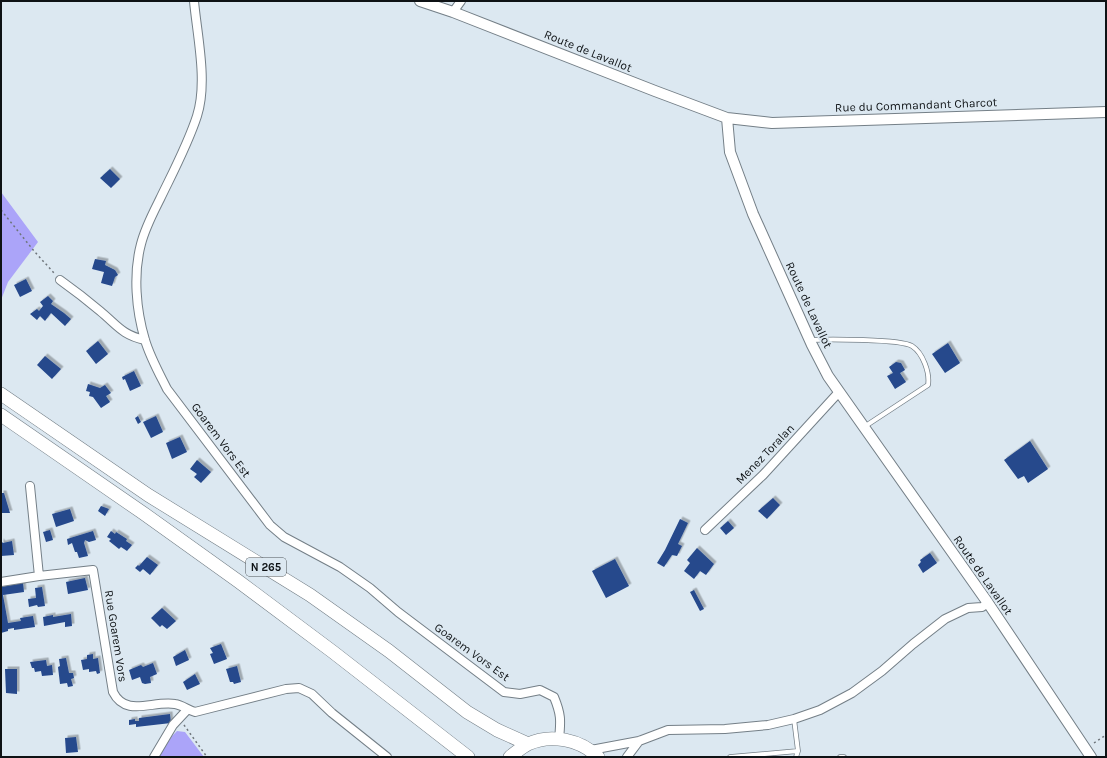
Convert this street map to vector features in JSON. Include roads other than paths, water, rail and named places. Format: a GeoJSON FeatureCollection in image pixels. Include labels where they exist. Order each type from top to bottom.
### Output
{"type":"FeatureCollection","features":[{"type":"Feature","properties":{"kind":"highway","name":"N 265"},"geometry":{"type":"LineString","coordinates":[[1,394],[148,495],[310,594],[389,651],[467,712],[497,730],[528,744]]}},
{"type":"Feature","properties":{"kind":"highway","name":"N 265"},"geometry":{"type":"LineString","coordinates":[[1,415],[238,581],[333,652],[468,757]]}},
{"type":"Feature","properties":{"kind":"highway"},"geometry":{"type":"LineString","coordinates":[[510,757],[528,744],[541,740],[559,739],[576,742],[595,754]]}},
{"type":"Feature","properties":{"kind":"street","name":"Goarem Vors Est"},"geometry":{"type":"LineString","coordinates":[[194,1],[202,81],[198,115],[178,163],[141,243],[138,266],[137,288],[139,315],[145,340],[155,366],[168,389],[270,526],[284,537],[340,567],[370,588],[398,612],[504,692],[520,694],[540,690],[554,697],[560,712],[561,724],[559,739]]}},
{"type":"Feature","properties":{"kind":"street","name":"Route de Lavallot"},"geometry":{"type":"LineString","coordinates":[[420,1],[453,12],[726,118],[730,152],[753,214],[810,340],[828,376],[988,603],[1091,757]]}},
{"type":"Feature","properties":{"kind":"street"},"geometry":{"type":"LineString","coordinates":[[453,12],[461,1]]}},
{"type":"Feature","properties":{"kind":"street","name":"Rue du Commandant Charcot"},"geometry":{"type":"LineString","coordinates":[[726,118],[772,123],[1106,112]]}},
{"type":"Feature","properties":{"kind":"street"},"geometry":{"type":"LineString","coordinates":[[60,280],[101,311],[119,329],[133,337],[145,340]]}},
{"type":"Feature","properties":{"kind":"street","name":"Menez Toralan"},"geometry":{"type":"LineString","coordinates":[[705,530],[763,475],[839,392]]}},
{"type":"Feature","properties":{"kind":"street"},"geometry":{"type":"LineString","coordinates":[[30,486],[39,576]]}},
{"type":"Feature","properties":{"kind":"street","name":"Rue Goarem Vors"},"geometry":{"type":"LineString","coordinates":[[1,582],[94,570],[113,692],[117,700],[123,704],[132,707],[165,703],[176,704],[195,712],[286,689],[299,688],[312,694],[332,713],[387,757]]}},
{"type":"Feature","properties":{"kind":"street"},"geometry":{"type":"LineString","coordinates":[[595,754],[639,741],[668,730],[725,729],[768,725],[794,719],[820,710],[852,694],[882,672],[913,644],[945,619],[968,608],[982,607],[988,603]]}},
{"type":"Feature","properties":{"kind":"street"},"geometry":{"type":"LineString","coordinates":[[154,757],[173,725],[188,710]]}},
{"type":"Feature","properties":{"kind":"street"},"geometry":{"type":"LineString","coordinates":[[627,757],[639,741]]}},
{"type":"Feature","properties":{"kind":"lane"},"geometry":{"type":"LineString","coordinates":[[810,340],[894,342],[912,345],[918,351],[929,378],[928,385],[864,427]]}},
{"type":"Feature","properties":{"kind":"lane"},"geometry":{"type":"LineString","coordinates":[[794,719],[798,751],[796,757]]}},
{"type":"Feature","properties":{"kind":"lane"},"geometry":{"type":"LineString","coordinates":[[730,757],[798,751]]}}]}
